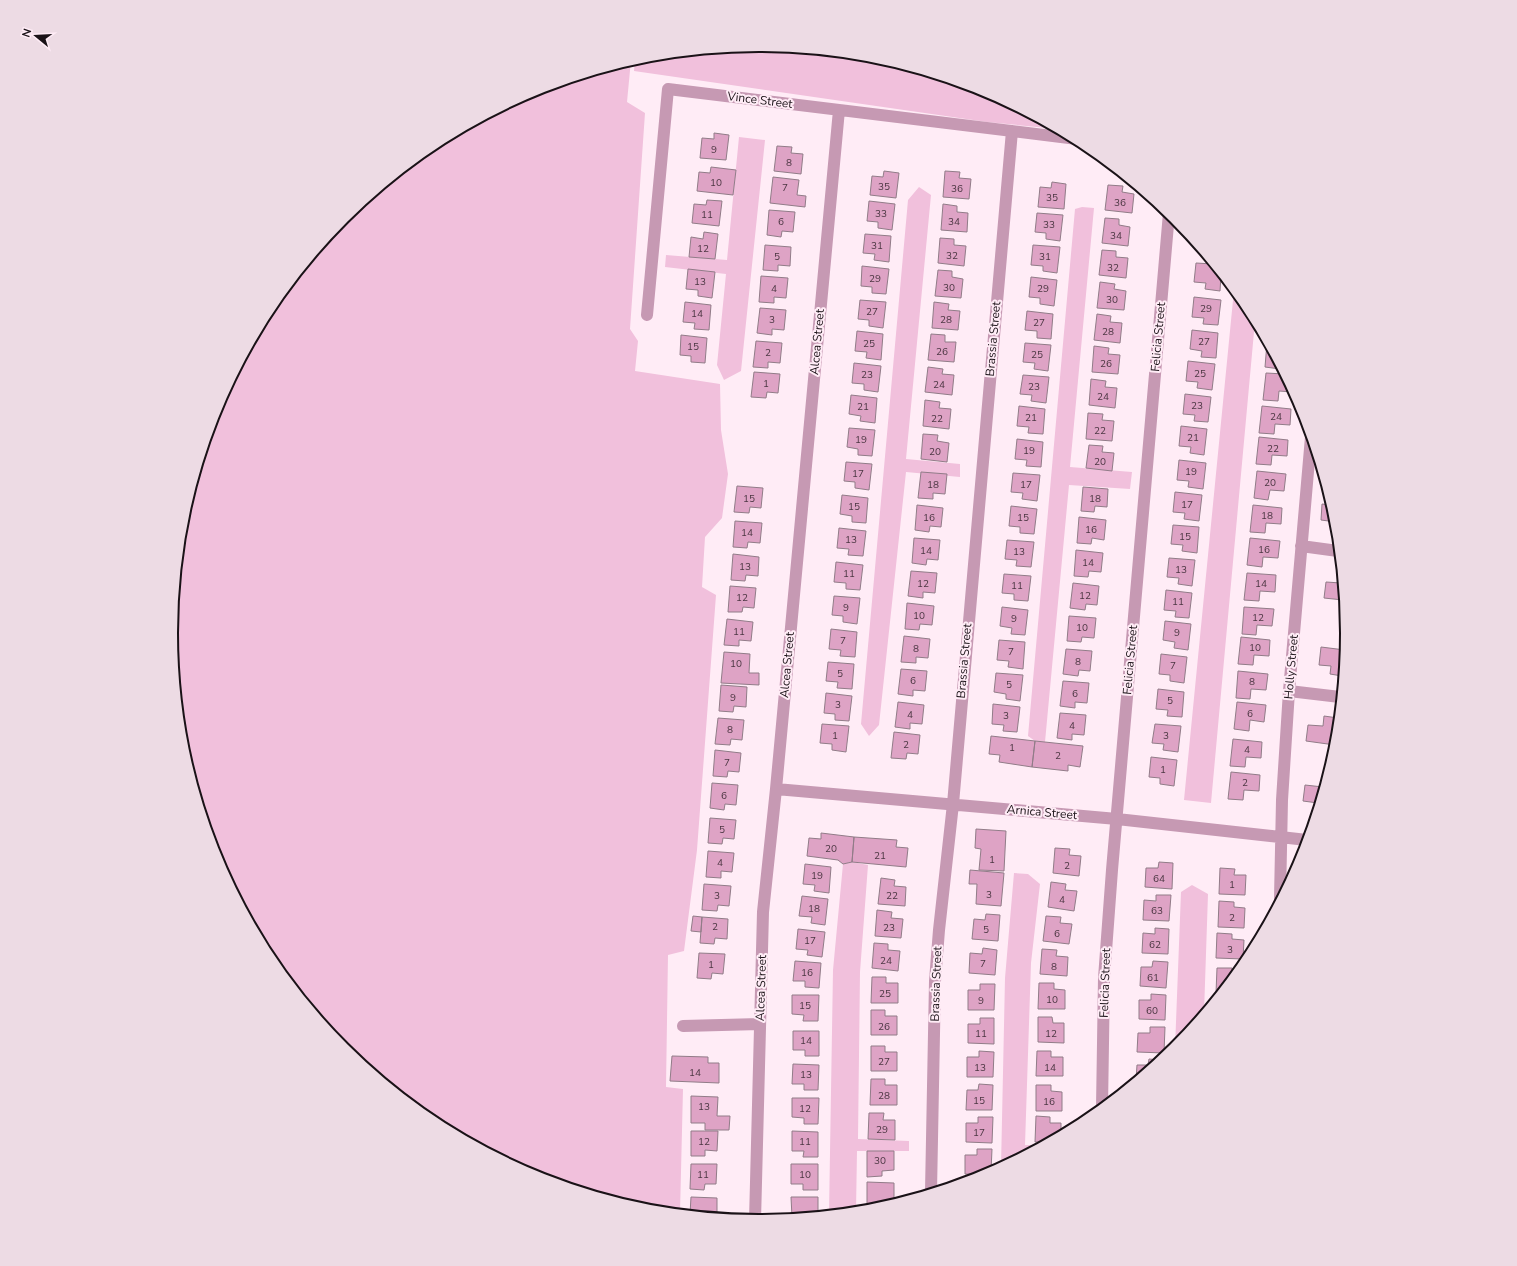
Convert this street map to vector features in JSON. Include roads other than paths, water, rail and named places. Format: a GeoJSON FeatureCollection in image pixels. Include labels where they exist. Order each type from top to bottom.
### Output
{"type":"FeatureCollection","features":[{"type":"Feature","properties":{"kind":"street","name":"Vince Street"},"geometry":{"type":"LineString","coordinates":[[647,315],[668,89],[1062,138]]}},
{"type":"Feature","properties":{"kind":"street","name":"Alcea Street"},"geometry":{"type":"LineString","coordinates":[[755,1214],[763,912],[776,789],[839,110]]}},
{"type":"Feature","properties":{"kind":"street","name":"Brassia Street"},"geometry":{"type":"LineString","coordinates":[[931,1187],[935,981],[945,867],[953,804],[955,764],[1012,132]]}},
{"type":"Feature","properties":{"kind":"street","name":"Felicia Street"},"geometry":{"type":"LineString","coordinates":[[1102,1101],[1104,978],[1168,221]]}},
{"type":"Feature","properties":{"kind":"street","name":"Holly Street"},"geometry":{"type":"LineString","coordinates":[[1280,890],[1288,691],[1310,449]]}},
{"type":"Feature","properties":{"kind":"street"},"geometry":{"type":"LineString","coordinates":[[1301,546],[1334,550]]}},
{"type":"Feature","properties":{"kind":"street"},"geometry":{"type":"LineString","coordinates":[[1288,691],[1336,697]]}},
{"type":"Feature","properties":{"kind":"street","name":"Arnica Street"},"geometry":{"type":"LineString","coordinates":[[776,789],[1117,819],[1301,840]]}},
{"type":"Feature","properties":{"kind":"street"},"geometry":{"type":"LineString","coordinates":[[683,1026],[760,1024]]}}]}
